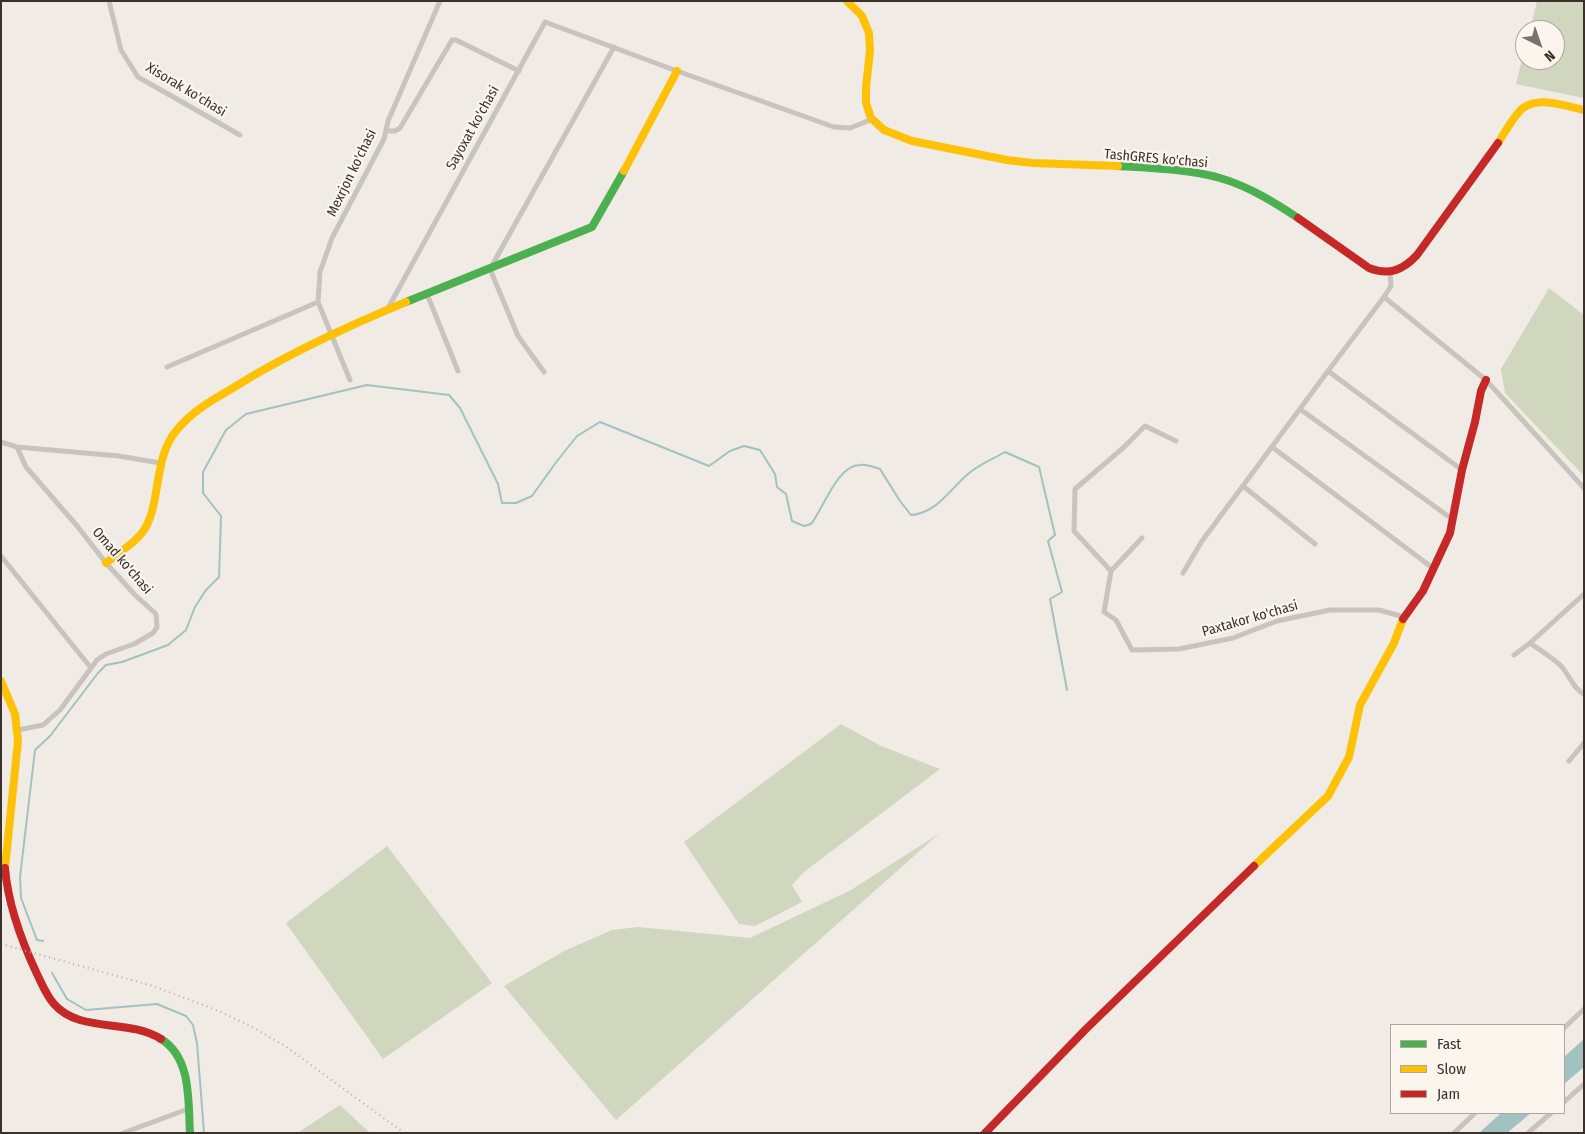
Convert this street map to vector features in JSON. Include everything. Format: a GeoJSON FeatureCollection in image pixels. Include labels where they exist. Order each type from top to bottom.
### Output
{"type":"FeatureCollection","features":[{"type":"Feature","properties":{"kind":"street","name":"Xisorak ko'chasi"},"geometry":{"type":"LineString","coordinates":[[110,1],[121,50],[138,77],[240,135]]}},
{"type":"Feature","properties":{"kind":"street","name":"Mexrjon ko'chasi"},"geometry":{"type":"LineString","coordinates":[[350,380],[318,302],[320,272],[332,238],[384,139],[388,121],[440,1]]}},
{"type":"Feature","properties":{"kind":"street"},"geometry":{"type":"LineString","coordinates":[[847,1],[862,14],[869,30],[871,46],[866,97],[873,119]]}},
{"type":"Feature","properties":{"kind":"street","name":"Sayoxat ko'chasi"},"geometry":{"type":"LineString","coordinates":[[388,310],[545,22],[834,127],[850,128],[873,119]]}},
{"type":"Feature","properties":{"kind":"street"},"geometry":{"type":"LineString","coordinates":[[386,132],[395,131],[400,128],[452,40],[456,40],[518,71]]}},
{"type":"Feature","properties":{"kind":"street"},"geometry":{"type":"LineString","coordinates":[[490,269],[614,47]]}},
{"type":"Feature","properties":{"kind":"street"},"geometry":{"type":"LineString","coordinates":[[106,563],[141,534],[148,520],[155,496],[160,463],[175,432],[200,408],[266,367],[388,310],[592,226],[612,193],[677,71]]}},
{"type":"Feature","properties":{"kind":"street"},"geometry":{"type":"LineString","coordinates":[[1183,573],[1202,541],[1384,297],[1391,286],[1390,272],[1406,266],[1417,255],[1522,109],[1533,104],[1546,103],[1584,110]]}},
{"type":"Feature","properties":{"kind":"street","name":"TashGRES ko'chasi"},"geometry":{"type":"LineString","coordinates":[[873,119],[884,131],[901,137],[1010,162],[1150,168],[1219,178],[1233,182],[1258,194],[1373,270],[1390,272]]}},
{"type":"Feature","properties":{"kind":"street"},"geometry":{"type":"LineString","coordinates":[[490,269],[518,336],[544,372]]}},
{"type":"Feature","properties":{"kind":"street"},"geometry":{"type":"LineString","coordinates":[[427,294],[458,371]]}},
{"type":"Feature","properties":{"kind":"street"},"geometry":{"type":"LineString","coordinates":[[1384,297],[1486,380],[1584,488]]}},
{"type":"Feature","properties":{"kind":"street"},"geometry":{"type":"LineString","coordinates":[[168,368],[318,302]]}},
{"type":"Feature","properties":{"kind":"street"},"geometry":{"type":"LineString","coordinates":[[1328,371],[1462,470]]}},
{"type":"Feature","properties":{"kind":"street"},"geometry":{"type":"LineString","coordinates":[[985,1133],[1086,1029],[1287,833],[1328,796],[1349,758],[1360,705],[1394,643],[1404,617],[1423,591],[1450,533],[1462,470],[1475,422],[1481,390],[1486,380]]}},
{"type":"Feature","properties":{"kind":"street"},"geometry":{"type":"LineString","coordinates":[[1300,409],[1452,519]]}},
{"type":"Feature","properties":{"kind":"street"},"geometry":{"type":"LineString","coordinates":[[1142,538],[1111,571],[1074,531],[1075,489],[1123,448],[1145,426],[1176,441]]}},
{"type":"Feature","properties":{"kind":"street"},"geometry":{"type":"LineString","coordinates":[[1,442],[17,447],[119,456],[160,463]]}},
{"type":"Feature","properties":{"kind":"street","name":"Omad ko'chasi"},"geometry":{"type":"LineString","coordinates":[[17,447],[26,467],[134,595],[156,614],[157,628],[154,633],[134,644],[106,654],[97,660],[60,710],[43,726],[18,730]]}},
{"type":"Feature","properties":{"kind":"street"},"geometry":{"type":"LineString","coordinates":[[1272,447],[1434,569]]}},
{"type":"Feature","properties":{"kind":"street"},"geometry":{"type":"LineString","coordinates":[[1243,486],[1315,544]]}},
{"type":"Feature","properties":{"kind":"street"},"geometry":{"type":"LineString","coordinates":[[1,556],[91,668]]}},
{"type":"Feature","properties":{"kind":"street","name":"Paxtakor ko'chasi"},"geometry":{"type":"LineString","coordinates":[[1111,571],[1104,612],[1116,620],[1132,650],[1178,649],[1233,638],[1277,621],[1330,610],[1379,610],[1404,617]]}},
{"type":"Feature","properties":{"kind":"street"},"geometry":{"type":"LineString","coordinates":[[1514,655],[1584,594]]}},
{"type":"Feature","properties":{"kind":"street"},"geometry":{"type":"LineString","coordinates":[[1530,643],[1559,665],[1568,674],[1577,690],[1584,694]]}},
{"type":"Feature","properties":{"kind":"street"},"geometry":{"type":"LineString","coordinates":[[1,681],[10,700],[18,730],[18,750],[5,875],[7,893],[19,930],[42,985],[54,1003],[66,1014],[88,1023],[140,1030],[156,1035],[164,1040],[176,1053],[183,1070],[190,1133]]}},
{"type":"Feature","properties":{"kind":"street"},"geometry":{"type":"LineString","coordinates":[[1569,761],[1584,742]]}},
{"type":"Feature","properties":{"kind":"street"},"geometry":{"type":"LineString","coordinates":[[1565,1027],[1584,1009]]}},
{"type":"Feature","properties":{"kind":"street"},"geometry":{"type":"LineString","coordinates":[[1565,1101],[1584,1084]]}},
{"type":"Feature","properties":{"kind":"street"},"geometry":{"type":"LineString","coordinates":[[123,1133],[188,1109]]}},
{"type":"Feature","properties":{"kind":"street"},"geometry":{"type":"LineString","coordinates":[[1454,1133],[1474,1114]]}},
{"type":"Feature","properties":{"kind":"street"},"geometry":{"type":"LineString","coordinates":[[1528,1133],[1550,1114]]}},
{"type":"Feature","properties":{"kind":"green space"},"geometry":{"type":"Polygon","coordinates":[[[1537,1],[1584,1],[1584,98],[1516,84],[1520,70],[1565,70],[1565,20],[1532,20],[1537,1]]]}},
{"type":"Feature","properties":{"kind":"green space"},"geometry":{"type":"Polygon","coordinates":[[[1549,288],[1584,315],[1584,476],[1505,393],[1501,369],[1549,288]]]}},
{"type":"Feature","properties":{"kind":"green space"},"geometry":{"type":"Polygon","coordinates":[[[841,724],[881,746],[940,769],[804,872],[792,885],[802,902],[755,926],[739,924],[684,842],[841,724]]]}},
{"type":"Feature","properties":{"kind":"green space"},"geometry":{"type":"Polygon","coordinates":[[[940,833],[616,1120],[504,986],[564,951],[612,930],[638,927],[750,938],[851,890],[940,833]]]}},
{"type":"Feature","properties":{"kind":"green space"},"geometry":{"type":"Polygon","coordinates":[[[387,846],[492,983],[383,1059],[286,923],[387,846]]]}},
{"type":"Feature","properties":{"kind":"green space"},"geometry":{"type":"Polygon","coordinates":[[[340,1105],[370,1133],[297,1133],[340,1105]]]}},
{"type":"Feature","properties":{"kind":"water"},"geometry":{"type":"Polygon","coordinates":[[[1584,1039],[1584,1067],[1565,1083],[1565,1056],[1584,1039]]]}},
{"type":"Feature","properties":{"kind":"water"},"geometry":{"type":"Polygon","coordinates":[[[1500,1114],[1530,1114],[1507,1133],[1479,1133],[1500,1114]]]}},
{"type":"Feature","properties":{"kind":"waterway"},"geometry":{"type":"LineString","coordinates":[[43,941],[37,940],[21,898],[20,877],[35,750],[50,736],[106,665],[122,662],[168,645],[186,630],[195,607],[206,590],[219,577],[221,516],[203,493],[203,472],[226,430],[246,414],[367,385],[449,395],[460,408],[498,484],[502,503],[516,503],[532,496],[577,436],[600,422],[709,466],[730,451],[744,446],[760,450],[775,474],[777,487],[786,494],[792,521],[804,526],[811,524],[838,479],[852,467],[865,465],[880,469],[911,515],[928,510],[936,505],[972,471],[1005,452],[1039,467],[1055,535],[1048,541],[1062,592],[1050,599],[1067,690]]}},
{"type":"Feature","properties":{"kind":"waterway"},"geometry":{"type":"LineString","coordinates":[[52,973],[67,999],[86,1010],[157,1004],[186,1016],[193,1025],[197,1043],[204,1133]]}},
{"type":"Feature","properties":{"kind":"railway"},"geometry":{"type":"LineString","coordinates":[[1,944],[153,986],[219,1011],[285,1046],[404,1133]]}},
{"type":"Feature","properties":{"kind":"traffic: fast"},"geometry":{"type":"LineString","coordinates":[[1118,166],[1182,171],[1220,178],[1241,185],[1298,218]]}},
{"type":"Feature","properties":{"kind":"traffic: fast"},"geometry":{"type":"LineString","coordinates":[[406,302],[592,227],[624,171]]}},
{"type":"Feature","properties":{"kind":"traffic: fast"},"geometry":{"type":"LineString","coordinates":[[161,1039],[171,1047],[183,1069],[188,1095],[190,1133]]}},
{"type":"Feature","properties":{"kind":"traffic: slow"},"geometry":{"type":"LineString","coordinates":[[847,1],[862,16],[869,33],[870,51],[866,103],[871,118],[884,130],[912,141],[1007,160],[1033,163],[1118,166]]}},
{"type":"Feature","properties":{"kind":"traffic: slow"},"geometry":{"type":"LineString","coordinates":[[624,171],[677,71]]}},
{"type":"Feature","properties":{"kind":"traffic: slow"},"geometry":{"type":"LineString","coordinates":[[1498,143],[1516,115],[1530,104],[1545,102],[1584,110]]}},
{"type":"Feature","properties":{"kind":"traffic: slow"},"geometry":{"type":"LineString","coordinates":[[106,563],[129,546],[148,524],[163,456],[168,443],[188,418],[210,402],[274,364],[339,331],[406,302]]}},
{"type":"Feature","properties":{"kind":"traffic: slow"},"geometry":{"type":"LineString","coordinates":[[1254,866],[1328,796],[1349,757],[1360,705],[1394,643],[1403,619]]}},
{"type":"Feature","properties":{"kind":"traffic: slow"},"geometry":{"type":"LineString","coordinates":[[1,681],[15,714],[18,741],[5,868]]}},
{"type":"Feature","properties":{"kind":"traffic: jam"},"geometry":{"type":"LineString","coordinates":[[1298,218],[1369,268],[1383,271],[1401,268],[1417,255],[1498,143]]}},
{"type":"Feature","properties":{"kind":"traffic: jam"},"geometry":{"type":"LineString","coordinates":[[1403,619],[1423,591],[1450,533],[1462,470],[1481,391],[1486,380]]}},
{"type":"Feature","properties":{"kind":"traffic: jam"},"geometry":{"type":"LineString","coordinates":[[985,1133],[1086,1029],[1254,866]]}},
{"type":"Feature","properties":{"kind":"traffic: jam"},"geometry":{"type":"LineString","coordinates":[[5,868],[12,909],[21,935],[42,986],[54,1004],[66,1014],[80,1020],[142,1031],[161,1039]]}}]}
